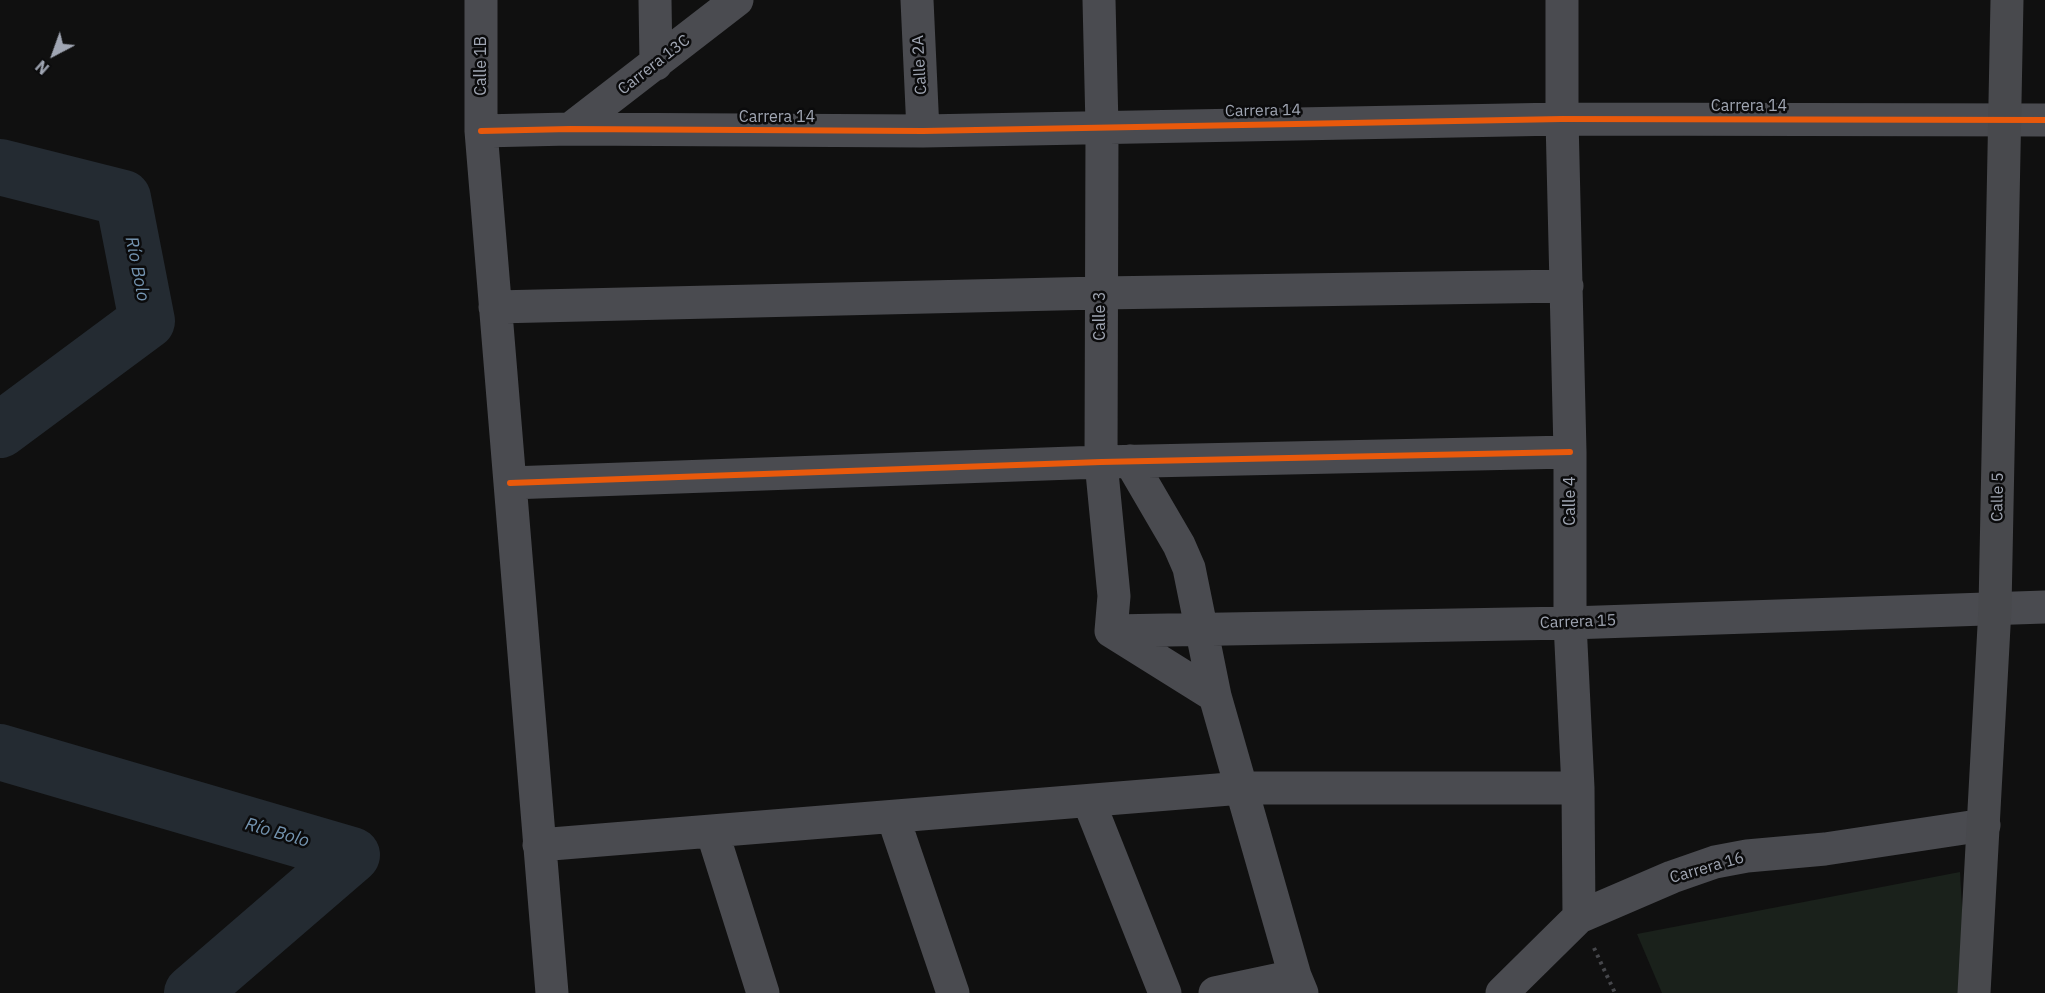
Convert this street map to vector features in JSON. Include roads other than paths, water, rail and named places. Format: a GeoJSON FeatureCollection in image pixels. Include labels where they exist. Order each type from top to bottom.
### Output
{"type":"FeatureCollection","features":[{"type":"Feature","properties":{"kind":"street","name":"Calle 1B"},"geometry":{"type":"LineString","coordinates":[[481,0],[481,132],[552,993]]}},
{"type":"Feature","properties":{"kind":"street"},"geometry":{"type":"LineString","coordinates":[[655,0],[656,64]]}},
{"type":"Feature","properties":{"kind":"street","name":"Carrera 13C"},"geometry":{"type":"LineString","coordinates":[[570,129],[737,0]]}},
{"type":"Feature","properties":{"kind":"street","name":"Calle 2A"},"geometry":{"type":"LineString","coordinates":[[917,0],[923,131]]}},
{"type":"Feature","properties":{"kind":"street","name":"Calle 3"},"geometry":{"type":"LineString","coordinates":[[1099,0],[1102,128],[1100,293],[1115,462],[1114,596],[1111,631]]}},
{"type":"Feature","properties":{"kind":"street","name":"Calle 4"},"geometry":{"type":"LineString","coordinates":[[1562,0],[1562,119],[1570,452],[1570,622],[1578,788],[1580,917]]}},
{"type":"Feature","properties":{"kind":"street","name":"Calle 5"},"geometry":{"type":"LineString","coordinates":[[1974,993],[1995,608],[2007,0]]}},
{"type":"Feature","properties":{"kind":"street","name":"Carrera 14"},"geometry":{"type":"LineString","coordinates":[[481,132],[570,129],[923,131],[1562,119],[2045,120]]}},
{"type":"Feature","properties":{"kind":"street"},"geometry":{"type":"LineString","coordinates":[[495,307],[1100,293],[1567,286]]}},
{"type":"Feature","properties":{"kind":"street"},"geometry":{"type":"LineString","coordinates":[[510,483],[1115,462],[1570,452]]}},
{"type":"Feature","properties":{"kind":"street"},"geometry":{"type":"LineString","coordinates":[[1115,462],[1179,545],[1189,568],[1215,696],[1299,985],[1215,993]]}},
{"type":"Feature","properties":{"kind":"street","name":"Carrera 15"},"geometry":{"type":"LineString","coordinates":[[1111,631],[1570,622],[2045,607]]}},
{"type":"Feature","properties":{"kind":"street"},"geometry":{"type":"LineString","coordinates":[[1111,631],[1215,696]]}},
{"type":"Feature","properties":{"kind":"street"},"geometry":{"type":"LineString","coordinates":[[540,845],[1242,788],[1578,788]]}},
{"type":"Feature","properties":{"kind":"street"},"geometry":{"type":"LineString","coordinates":[[1089,802],[1166,993]]}},
{"type":"Feature","properties":{"kind":"street"},"geometry":{"type":"LineString","coordinates":[[893,817],[953,993]]}},
{"type":"Feature","properties":{"kind":"street","name":"Carrera 16"},"geometry":{"type":"LineString","coordinates":[[1502,993],[1580,917],[1672,877],[1715,862],[1747,856],[1825,849],[1984,825]]}},
{"type":"Feature","properties":{"kind":"street"},"geometry":{"type":"LineString","coordinates":[[712,831],[763,993]]}},
{"type":"Feature","properties":{"kind":"waterway","name":"Río Bolo"},"geometry":{"type":"LineString","coordinates":[[0,167],[123,198],[147,321],[0,430]]}},
{"type":"Feature","properties":{"kind":"waterway","name":"Río Bolo"},"geometry":{"type":"LineString","coordinates":[[0,752],[352,855],[192,993]]}}]}
